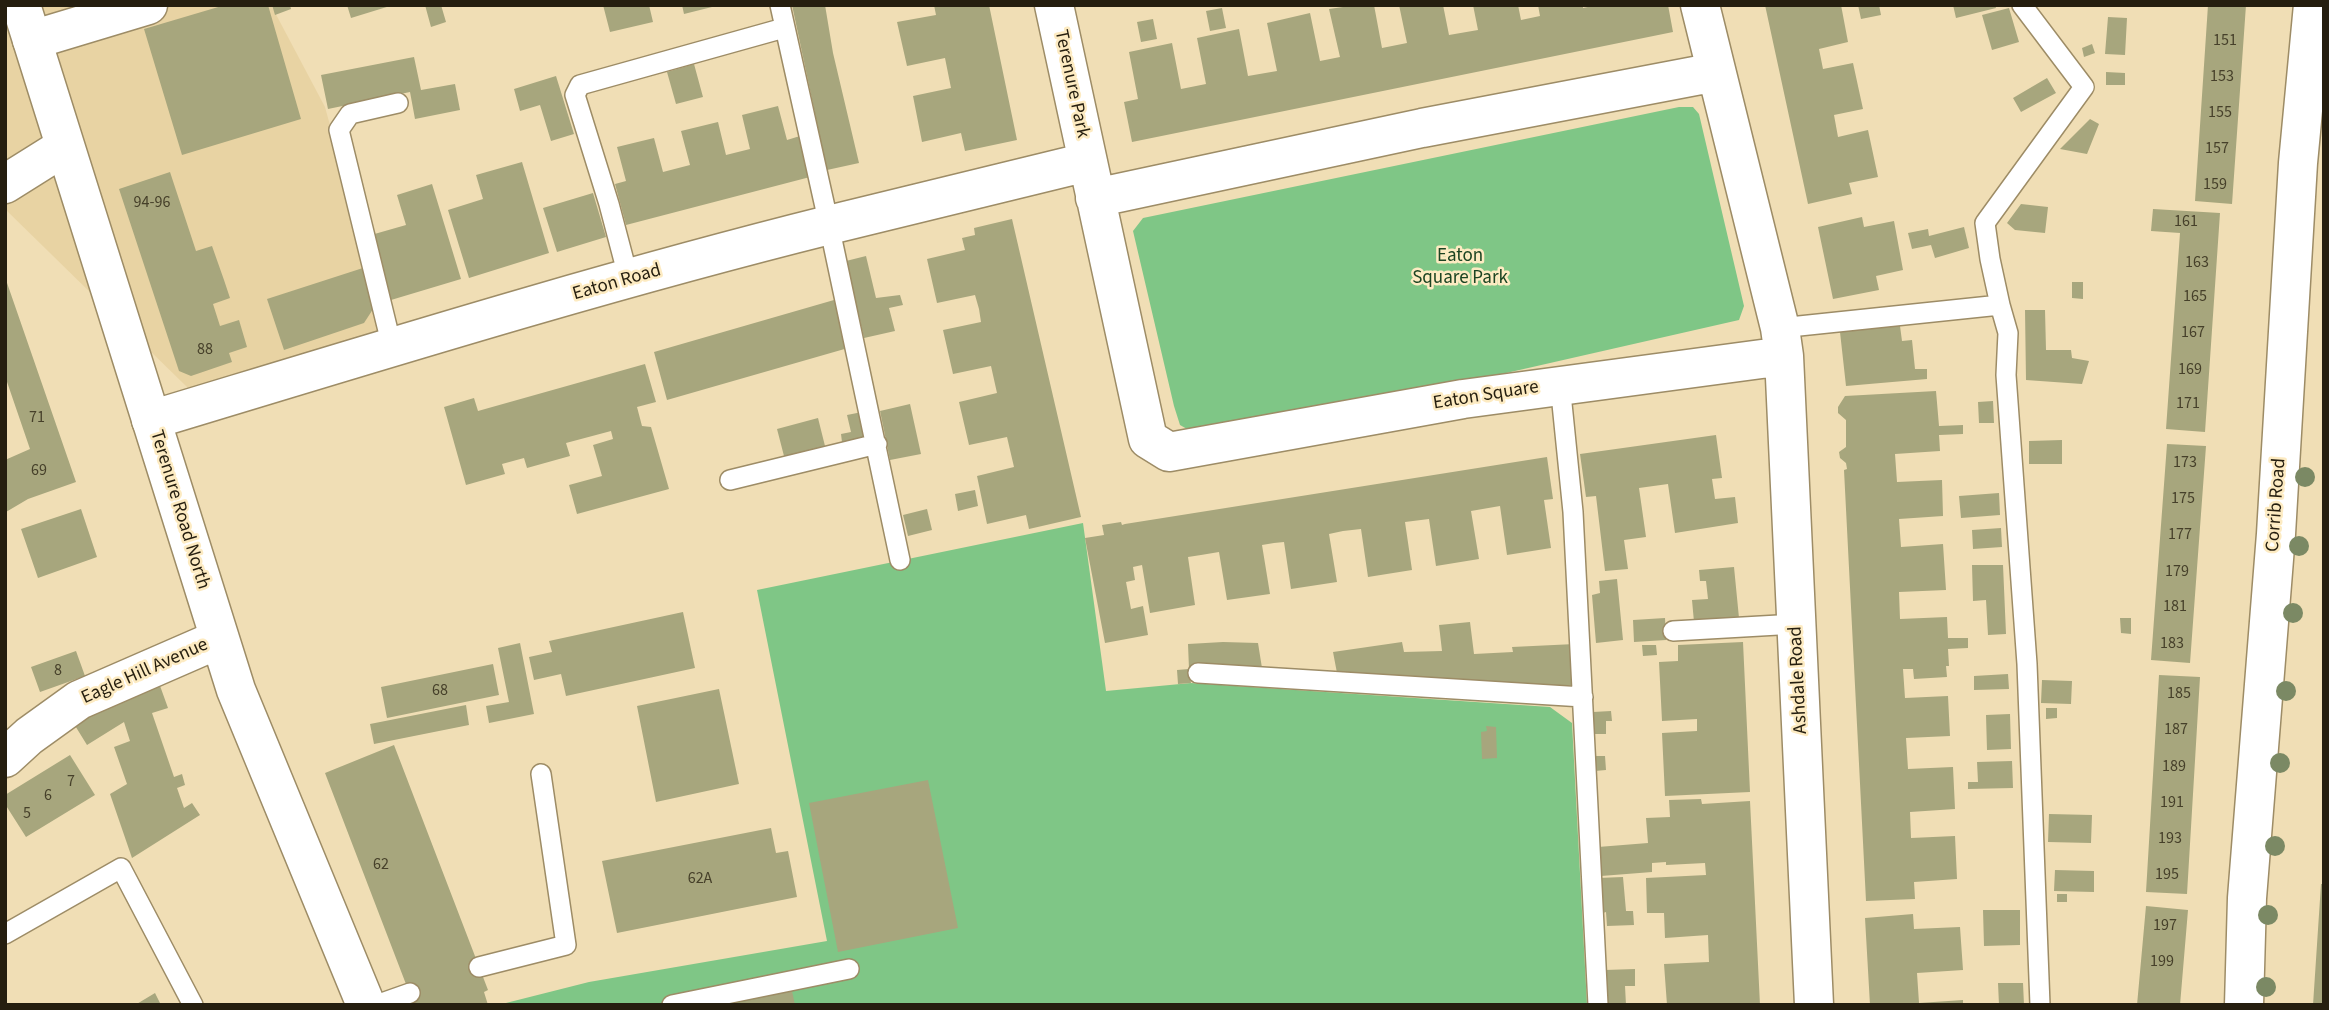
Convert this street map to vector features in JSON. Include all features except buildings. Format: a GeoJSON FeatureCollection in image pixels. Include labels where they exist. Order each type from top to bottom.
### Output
{"type":"FeatureCollection","features":[{"type":"Feature","properties":{"kind":"street"},"geometry":{"type":"LineString","coordinates":[[26,23],[148,5]]}},
{"type":"Feature","properties":{"kind":"street","name":"Terenure Park"},"geometry":{"type":"LineString","coordinates":[[1054,5],[1091,180]]}},
{"type":"Feature","properties":{"kind":"street"},"geometry":{"type":"LineString","coordinates":[[1700,5],[1782,342]]}},
{"type":"Feature","properties":{"kind":"street","name":"Corrib Road"},"geometry":{"type":"LineString","coordinates":[[2244,1005],[2247,898],[2276,534],[2298,163],[2313,5]]}},
{"type":"Feature","properties":{"kind":"street","name":"Terenure Road North"},"geometry":{"type":"LineString","coordinates":[[26,23],[219,639],[361,1002]]}},
{"type":"Feature","properties":{"kind":"street"},"geometry":{"type":"LineString","coordinates":[[1091,180],[1422,128],[1717,72]]}},
{"type":"Feature","properties":{"kind":"street"},"geometry":{"type":"LineString","coordinates":[[5,184],[64,147]]}},
{"type":"Feature","properties":{"kind":"street","name":"Eaton Road"},"geometry":{"type":"LineString","coordinates":[[151,420],[392,347],[830,225],[1091,180]]}},
{"type":"Feature","properties":{"kind":"street","name":"Eaton Square"},"geometry":{"type":"LineString","coordinates":[[1091,180],[1149,439],[1168,452],[1560,384],[1782,342]]}},
{"type":"Feature","properties":{"kind":"street","name":"Ashdale Road"},"geometry":{"type":"LineString","coordinates":[[1782,342],[1814,1005]]}},
{"type":"Feature","properties":{"kind":"street","name":"Eagle Hill Avenue"},"geometry":{"type":"LineString","coordinates":[[5,758],[29,736],[79,700],[219,639]]}},
{"type":"Feature","properties":{"kind":"lane"},"geometry":{"type":"LineString","coordinates":[[780,5],[830,225],[900,559]]}},
{"type":"Feature","properties":{"kind":"lane"},"geometry":{"type":"LineString","coordinates":[[2022,5],[2084,87],[1985,223],[1990,259],[2008,333],[2006,375],[2027,664],[2040,1005]]}},
{"type":"Feature","properties":{"kind":"lane"},"geometry":{"type":"LineString","coordinates":[[629,280],[575,95],[580,85],[784,28]]}},
{"type":"Feature","properties":{"kind":"lane"},"geometry":{"type":"LineString","coordinates":[[392,347],[339,130],[350,114],[398,103]]}},
{"type":"Feature","properties":{"kind":"lane"},"geometry":{"type":"LineString","coordinates":[[1782,342],[2000,304]]}},
{"type":"Feature","properties":{"kind":"lane"},"geometry":{"type":"LineString","coordinates":[[1560,384],[1573,512],[1598,1005]]}},
{"type":"Feature","properties":{"kind":"lane"},"geometry":{"type":"LineString","coordinates":[[730,481],[877,444]]}},
{"type":"Feature","properties":{"kind":"lane"},"geometry":{"type":"LineString","coordinates":[[1673,631],[1796,624]]}},
{"type":"Feature","properties":{"kind":"lane"},"geometry":{"type":"LineString","coordinates":[[1198,673],[1583,697]]}},
{"type":"Feature","properties":{"kind":"lane"},"geometry":{"type":"LineString","coordinates":[[479,967],[566,945],[541,774]]}},
{"type":"Feature","properties":{"kind":"lane"},"geometry":{"type":"LineString","coordinates":[[5,934],[121,868],[193,1005]]}},
{"type":"Feature","properties":{"kind":"lane"},"geometry":{"type":"LineString","coordinates":[[673,1005],[849,969]]}},
{"type":"Feature","properties":{"kind":"lane"},"geometry":{"type":"LineString","coordinates":[[361,1002],[410,993]]}},
{"type":"Feature","properties":{"kind":"shaded area"},"geometry":{"type":"Polygon","coordinates":[[[5,5],[271,5],[325,107],[387,334],[188,388],[5,209],[5,5]]]}},
{"type":"Feature","properties":{"kind":"green space","name":"Eaton Square Park"},"geometry":{"type":"Polygon","coordinates":[[[1679,107],[1693,107],[1699,114],[1744,306],[1739,320],[1471,381],[1194,433],[1180,425],[1133,231],[1143,218],[1679,107]]]}},
{"type":"Feature","properties":{"kind":"green space"},"geometry":{"type":"Polygon","coordinates":[[[1083,523],[1106,691],[1191,683],[1550,707],[1572,723],[1587,1005],[498,1005],[589,982],[827,941],[757,590],[1083,523]]]}}]}
